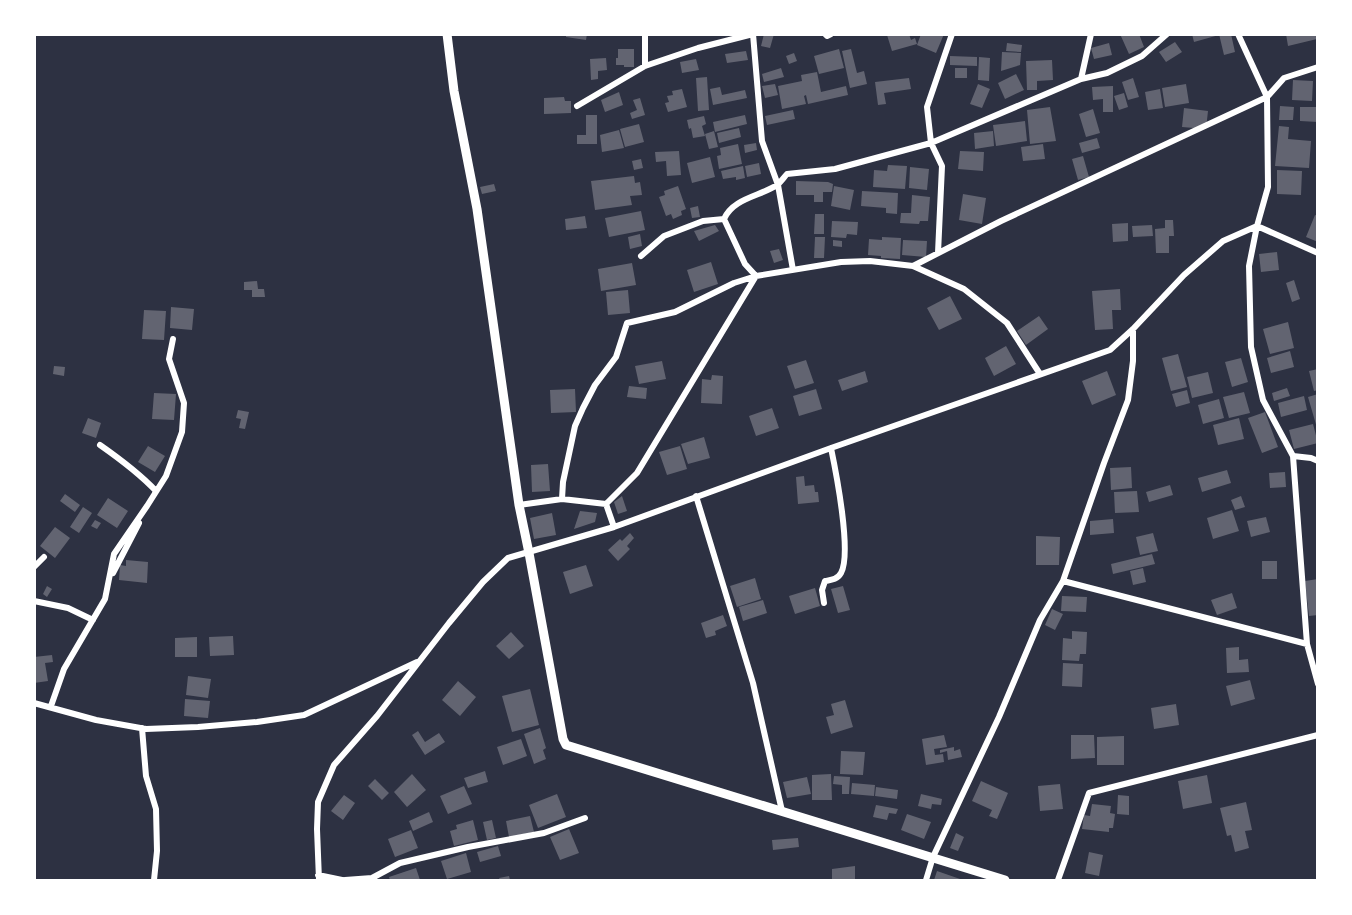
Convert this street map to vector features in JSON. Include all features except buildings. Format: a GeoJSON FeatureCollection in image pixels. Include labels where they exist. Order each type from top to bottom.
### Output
{"type":"FeatureCollection","features":[{"type":"Feature","properties":{"kind":"street"},"geometry":{"type":"LineString","coordinates":[[447,34],[454,91],[477,209],[519,505],[566,745],[1005,880]]}},
{"type":"Feature","properties":{"kind":"street"},"geometry":{"type":"LineString","coordinates":[[645,34],[645,66]]}},
{"type":"Feature","properties":{"kind":"street"},"geometry":{"type":"LineString","coordinates":[[825,34],[827,36],[831,34]]}},
{"type":"Feature","properties":{"kind":"street"},"geometry":{"type":"LineString","coordinates":[[938,253],[942,166],[931,143],[927,107],[952,34]]}},
{"type":"Feature","properties":{"kind":"street"},"geometry":{"type":"LineString","coordinates":[[1081,79],[1090,34]]}},
{"type":"Feature","properties":{"kind":"street"},"geometry":{"type":"LineString","coordinates":[[724,219],[728,211],[751,196],[778,185],[788,174],[835,169],[931,143],[1081,79],[1107,73],[1142,56],[1167,34]]}},
{"type":"Feature","properties":{"kind":"street"},"geometry":{"type":"LineString","coordinates":[[1238,34],[1267,97],[1268,188],[1249,266],[1251,347],[1263,400],[1293,456],[1307,644],[1317,684]]}},
{"type":"Feature","properties":{"kind":"street"},"geometry":{"type":"LineString","coordinates":[[577,106],[645,66],[698,48],[753,35],[762,141],[778,185],[793,270]]}},
{"type":"Feature","properties":{"kind":"street"},"geometry":{"type":"LineString","coordinates":[[913,266],[1001,221],[1267,97],[1284,78],[1317,66]]}},
{"type":"Feature","properties":{"kind":"street"},"geometry":{"type":"LineString","coordinates":[[641,256],[664,236],[703,221],[724,219]]}},
{"type":"Feature","properties":{"kind":"street"},"geometry":{"type":"LineString","coordinates":[[724,219],[745,264],[756,276]]}},
{"type":"Feature","properties":{"kind":"street"},"geometry":{"type":"LineString","coordinates":[[585,818],[544,832],[399,863],[372,878],[343,880],[319,878],[318,802],[334,765],[377,716],[483,582],[508,558],[614,527],[1110,350],[1184,275],[1223,241],[1257,226],[1317,253]]}},
{"type":"Feature","properties":{"kind":"street"},"geometry":{"type":"LineString","coordinates":[[561,499],[575,426],[595,385],[616,357],[627,323],[675,312],[734,283],[756,276],[841,262],[870,261],[913,266],[964,289],[1007,323],[1040,374]]}},
{"type":"Feature","properties":{"kind":"street"},"geometry":{"type":"LineString","coordinates":[[606,504],[637,473],[756,276]]}},
{"type":"Feature","properties":{"kind":"street"},"geometry":{"type":"LineString","coordinates":[[926,880],[933,857],[999,717],[1040,620],[1064,581],[1104,462],[1128,400],[1133,361],[1133,328]]}},
{"type":"Feature","properties":{"kind":"street"},"geometry":{"type":"LineString","coordinates":[[51,706],[64,669],[105,599],[114,554],[166,476],[182,432],[184,403],[168,359],[173,339]]}},
{"type":"Feature","properties":{"kind":"street"},"geometry":{"type":"LineString","coordinates":[[100,445],[144,477],[156,491]]}},
{"type":"Feature","properties":{"kind":"street"},"geometry":{"type":"LineString","coordinates":[[824,603],[822,590],[825,581],[835,579],[841,574],[845,560],[843,524],[831,448]]}},
{"type":"Feature","properties":{"kind":"street"},"geometry":{"type":"LineString","coordinates":[[1293,456],[1317,461]]}},
{"type":"Feature","properties":{"kind":"street"},"geometry":{"type":"LineString","coordinates":[[696,496],[753,683],[782,811]]}},
{"type":"Feature","properties":{"kind":"street"},"geometry":{"type":"LineString","coordinates":[[519,505],[561,499],[606,504]]}},
{"type":"Feature","properties":{"kind":"street"},"geometry":{"type":"LineString","coordinates":[[606,504],[614,527]]}},
{"type":"Feature","properties":{"kind":"street"},"geometry":{"type":"LineString","coordinates":[[34,567],[44,556]]}},
{"type":"Feature","properties":{"kind":"street"},"geometry":{"type":"LineString","coordinates":[[1064,581],[1307,644]]}},
{"type":"Feature","properties":{"kind":"street"},"geometry":{"type":"LineString","coordinates":[[34,601],[68,608],[93,620]]}},
{"type":"Feature","properties":{"kind":"street"},"geometry":{"type":"LineString","coordinates":[[34,703],[96,720],[142,728],[257,722],[304,715],[420,661]]}},
{"type":"Feature","properties":{"kind":"street"},"geometry":{"type":"LineString","coordinates":[[142,728],[146,776],[156,809],[157,850],[154,880]]}},
{"type":"Feature","properties":{"kind":"street"},"geometry":{"type":"LineString","coordinates":[[1058,880],[1089,793],[1317,735]]}}]}
